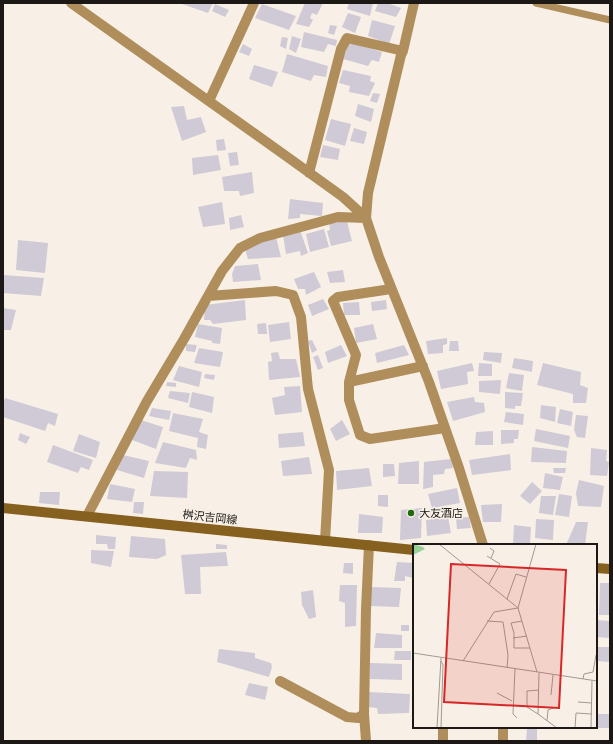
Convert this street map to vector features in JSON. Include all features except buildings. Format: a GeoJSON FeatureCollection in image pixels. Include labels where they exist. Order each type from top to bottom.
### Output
{"type":"FeatureCollection","features":[{"type":"Feature","properties":{"kind":"main road","name":"桝沢吉岡線"},"geometry":{"type":"LineString","coordinates":[[3,508],[413,550]]}},
{"type":"Feature","properties":{"kind":"main road"},"geometry":{"type":"LineString","coordinates":[[597,568],[610,569]]}},
{"type":"Feature","properties":{"kind":"street"},"geometry":{"type":"LineString","coordinates":[[71,3],[343,197],[366,218]]}},
{"type":"Feature","properties":{"kind":"street"},"geometry":{"type":"LineString","coordinates":[[208,101],[254,3]]}},
{"type":"Feature","properties":{"kind":"street"},"geometry":{"type":"LineString","coordinates":[[414,3],[368,193],[366,218],[391,289],[423,366],[483,544]]}},
{"type":"Feature","properties":{"kind":"street"},"geometry":{"type":"LineString","coordinates":[[309,173],[341,49],[347,38],[403,51]]}},
{"type":"Feature","properties":{"kind":"street"},"geometry":{"type":"LineString","coordinates":[[87,516],[146,401],[184,339],[222,271],[240,248],[260,238],[338,217],[366,218]]}},
{"type":"Feature","properties":{"kind":"street"},"geometry":{"type":"LineString","coordinates":[[391,289],[338,297],[333,302],[356,355],[349,382],[349,400],[360,435],[370,439],[445,428]]}},
{"type":"Feature","properties":{"kind":"street"},"geometry":{"type":"LineString","coordinates":[[208,296],[276,291],[292,295],[301,316],[308,389],[329,470],[325,541]]}},
{"type":"Feature","properties":{"kind":"street"},"geometry":{"type":"LineString","coordinates":[[349,382],[423,366]]}},
{"type":"Feature","properties":{"kind":"street"},"geometry":{"type":"LineString","coordinates":[[366,741],[364,714],[369,545]]}},
{"type":"Feature","properties":{"kind":"street"},"geometry":{"type":"LineString","coordinates":[[280,681],[347,717],[358,718],[364,714]]}},
{"type":"Feature","properties":{"kind":"street"},"geometry":{"type":"LineString","coordinates":[[443,728],[443,741]]}},
{"type":"Feature","properties":{"kind":"street"},"geometry":{"type":"LineString","coordinates":[[503,728],[503,741]]}},
{"type":"Feature","properties":{"kind":"lane"},"geometry":{"type":"LineString","coordinates":[[536,3],[610,20]]}},
{"type":"Feature","properties":{"kind":"place","name":"大友酒店"},"geometry":{"type":"Point","coordinates":[411,513]}}]}
